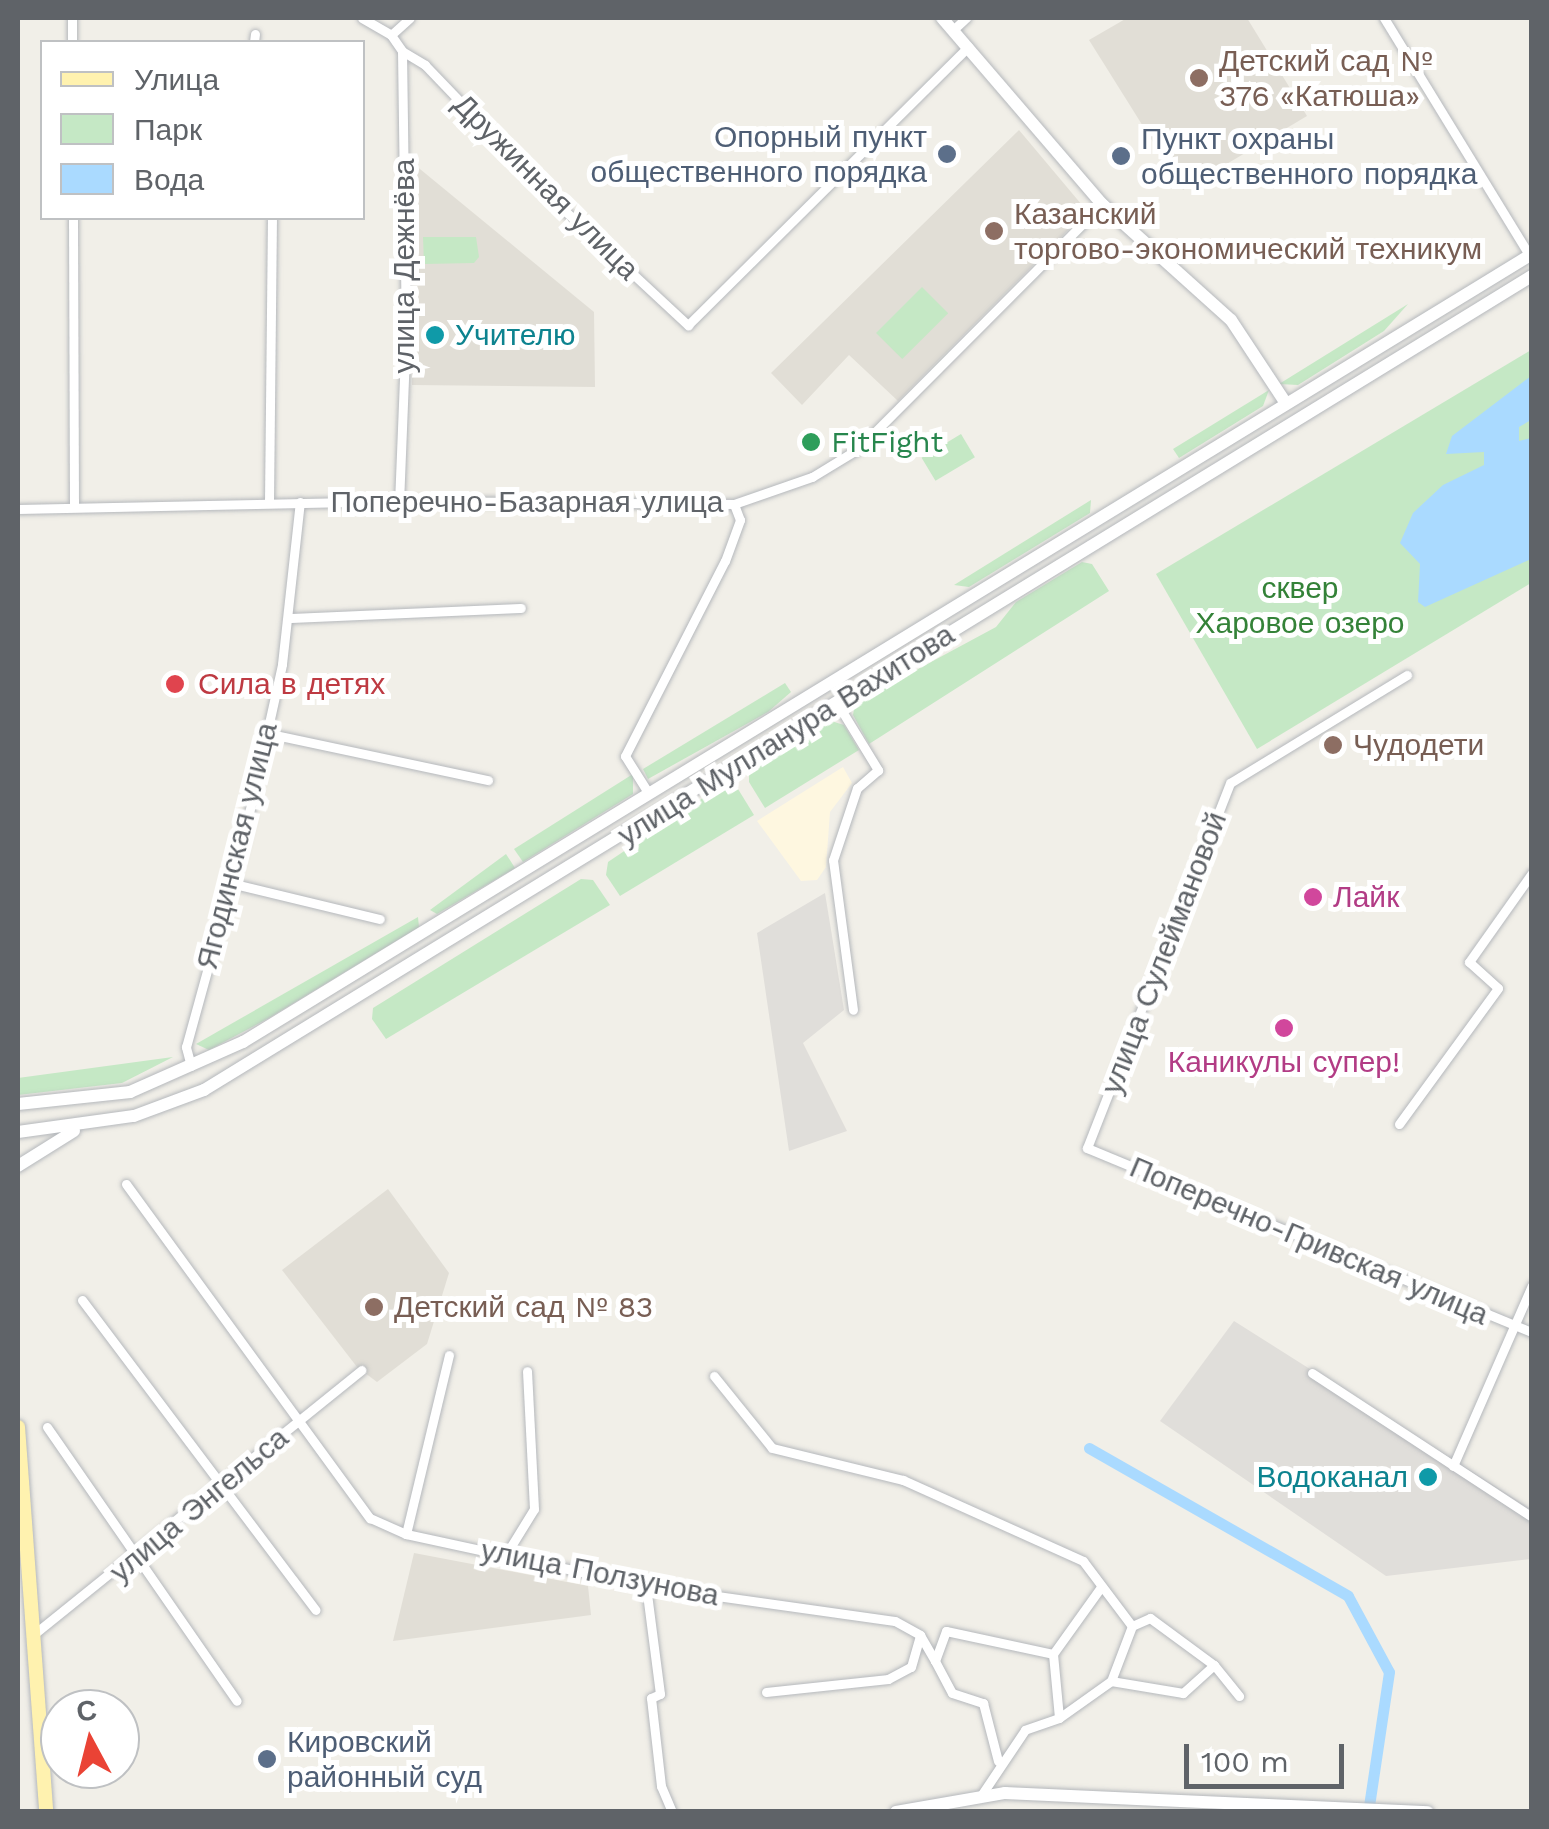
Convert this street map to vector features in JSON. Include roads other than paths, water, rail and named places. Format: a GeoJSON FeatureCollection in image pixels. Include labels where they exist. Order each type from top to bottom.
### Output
{"type":"FeatureCollection","features":[{"type":"Feature","properties":{"kind":"main road"},"geometry":{"type":"LineString","coordinates":[[942,18],[1102,204],[1231,320],[1286,402]]}},
{"type":"Feature","properties":{"kind":"main road","name":"улица Мулланура Вахитова"},"geometry":{"type":"LineString","coordinates":[[18,1104],[130,1092],[192,1069],[649,794],[1286,402],[1531,257]]}},
{"type":"Feature","properties":{"kind":"main road","name":"улица Мулланура Вахитова"},"geometry":{"type":"LineString","coordinates":[[18,1132],[84,1127],[204,1090],[1532,276]]}},
{"type":"Feature","properties":{"kind":"main road"},"geometry":{"type":"LineString","coordinates":[[18,1166],[84,1127]]}},
{"type":"Feature","properties":{"kind":"main road"},"geometry":{"type":"LineString","coordinates":[[18,1427],[46,1812]]}},
{"type":"Feature","properties":{"kind":"main road"},"geometry":{"type":"LineString","coordinates":[[896,1812],[982,1794],[1428,1812]]}},
{"type":"Feature","properties":{"kind":"street"},"geometry":{"type":"LineString","coordinates":[[362,18],[391,35],[402,51]]}},
{"type":"Feature","properties":{"kind":"street"},"geometry":{"type":"LineString","coordinates":[[391,35],[410,18]]}},
{"type":"Feature","properties":{"kind":"street"},"geometry":{"type":"LineString","coordinates":[[953,30],[966,18]]}},
{"type":"Feature","properties":{"kind":"street"},"geometry":{"type":"LineString","coordinates":[[1384,18],[1531,257]]}},
{"type":"Feature","properties":{"kind":"street","name":"Дружинная улица"},"geometry":{"type":"LineString","coordinates":[[402,51],[425,65],[563,209],[688,325],[968,48]]}},
{"type":"Feature","properties":{"kind":"street","name":"улица Дежнёва"},"geometry":{"type":"LineString","coordinates":[[399,501],[406,330],[402,51]]}},
{"type":"Feature","properties":{"kind":"street","name":"Поперечно-Базарная улица"},"geometry":{"type":"LineString","coordinates":[[18,510],[270,502],[734,504],[812,478],[858,449],[1102,204]]}},
{"type":"Feature","properties":{"kind":"street"},"geometry":{"type":"LineString","coordinates":[[73,220],[74,506]]}},
{"type":"Feature","properties":{"kind":"street"},"geometry":{"type":"LineString","coordinates":[[270,502],[272,220]]}},
{"type":"Feature","properties":{"kind":"street","name":"Ягодинская улица"},"geometry":{"type":"LineString","coordinates":[[192,1069],[186,1047],[230,883],[290,618],[300,502]]}},
{"type":"Feature","properties":{"kind":"street"},"geometry":{"type":"LineString","coordinates":[[649,794],[624,756],[725,561],[740,520],[734,504]]}},
{"type":"Feature","properties":{"kind":"street"},"geometry":{"type":"LineString","coordinates":[[290,618],[522,608]]}},
{"type":"Feature","properties":{"kind":"street","name":"улица Сулеймановой"},"geometry":{"type":"LineString","coordinates":[[1087,1148],[1230,783],[1407,675]]}},
{"type":"Feature","properties":{"kind":"street"},"geometry":{"type":"LineString","coordinates":[[837,704],[878,770],[857,788],[833,860],[853,1010]]}},
{"type":"Feature","properties":{"kind":"street"},"geometry":{"type":"LineString","coordinates":[[266,733],[488,780]]}},
{"type":"Feature","properties":{"kind":"street"},"geometry":{"type":"LineString","coordinates":[[1399,1124],[1498,988],[1469,962],[1532,873]]}},
{"type":"Feature","properties":{"kind":"street"},"geometry":{"type":"LineString","coordinates":[[230,883],[380,920]]}},
{"type":"Feature","properties":{"kind":"street","name":"Поперечно-Гривская улица"},"geometry":{"type":"LineString","coordinates":[[1087,1148],[1532,1332]]}},
{"type":"Feature","properties":{"kind":"street","name":"улица Ползунова"},"geometry":{"type":"LineString","coordinates":[[126,1184],[296,1425],[370,1518],[406,1534],[646,1586],[895,1622],[920,1635]]}},
{"type":"Feature","properties":{"kind":"street"},"geometry":{"type":"LineString","coordinates":[[1452,1466],[1532,1285]]}},
{"type":"Feature","properties":{"kind":"street"},"geometry":{"type":"LineString","coordinates":[[82,1300],[316,1610]]}},
{"type":"Feature","properties":{"kind":"street"},"geometry":{"type":"LineString","coordinates":[[406,1534],[449,1355]]}},
{"type":"Feature","properties":{"kind":"street","name":"улица Энгельса"},"geometry":{"type":"LineString","coordinates":[[33,1635],[221,1489],[361,1370]]}},
{"type":"Feature","properties":{"kind":"street"},"geometry":{"type":"LineString","coordinates":[[505,1556],[534,1509],[527,1371]]}},
{"type":"Feature","properties":{"kind":"street"},"geometry":{"type":"LineString","coordinates":[[1312,1373],[1532,1517]]}},
{"type":"Feature","properties":{"kind":"street"},"geometry":{"type":"LineString","coordinates":[[714,1376],[772,1448],[903,1480],[1083,1561],[1132,1626]]}},
{"type":"Feature","properties":{"kind":"street"},"geometry":{"type":"LineString","coordinates":[[47,1427],[237,1702]]}},
{"type":"Feature","properties":{"kind":"street"},"geometry":{"type":"LineString","coordinates":[[646,1586],[660,1694],[651,1698],[660,1786],[672,1812]]}},
{"type":"Feature","properties":{"kind":"street"},"geometry":{"type":"LineString","coordinates":[[1060,1718],[1052,1654],[1101,1587]]}},
{"type":"Feature","properties":{"kind":"street"},"geometry":{"type":"LineString","coordinates":[[982,1794],[998,1761],[1026,1730],[1060,1718],[1111,1681],[1132,1626],[1150,1618],[1214,1666],[1240,1696]]}},
{"type":"Feature","properties":{"kind":"street"},"geometry":{"type":"LineString","coordinates":[[935,1661],[946,1631],[1052,1654]]}},
{"type":"Feature","properties":{"kind":"street"},"geometry":{"type":"LineString","coordinates":[[920,1635],[952,1693],[983,1703],[998,1761]]}},
{"type":"Feature","properties":{"kind":"street"},"geometry":{"type":"LineString","coordinates":[[766,1692],[888,1679],[911,1667],[920,1635]]}},
{"type":"Feature","properties":{"kind":"street"},"geometry":{"type":"LineString","coordinates":[[1111,1681],[1183,1693],[1214,1666]]}},
{"type":"Feature","properties":{"kind":"water"},"geometry":{"type":"Polygon","coordinates":[[[1531,376],[1531,420],[1519,427],[1519,441],[1531,438],[1531,559],[1425,607],[1418,602],[1420,564],[1400,543],[1413,513],[1443,485],[1484,465],[1484,452],[1446,454],[1452,436],[1531,376]]]}},
{"type":"Feature","properties":{"kind":"waterway"},"geometry":{"type":"LineString","coordinates":[[1089,1448],[1348,1596],[1389,1672],[1368,1812]]}},
{"type":"Feature","properties":{"kind":"place","name":"Детский сад № 376 «Катюша»"},"geometry":{"type":"Point","coordinates":[1199,78]}},
{"type":"Feature","properties":{"kind":"place","name":"Опорный пункт общественного порядка"},"geometry":{"type":"Point","coordinates":[947,154]}},
{"type":"Feature","properties":{"kind":"place","name":"Пункт охраны общественного порядка"},"geometry":{"type":"Point","coordinates":[1121,156]}},
{"type":"Feature","properties":{"kind":"place","name":"Казанский торгово-экономический техникум"},"geometry":{"type":"Point","coordinates":[994,231]}},
{"type":"Feature","properties":{"kind":"place","name":"Учителю"},"geometry":{"type":"Point","coordinates":[435,335]}},
{"type":"Feature","properties":{"kind":"place","name":"FitFight"},"geometry":{"type":"Point","coordinates":[811,442]}},
{"type":"Feature","properties":{"kind":"place","name":"Сила в детях"},"geometry":{"type":"Point","coordinates":[175,684]}},
{"type":"Feature","properties":{"kind":"place","name":"Чудодети"},"geometry":{"type":"Point","coordinates":[1333,745]}},
{"type":"Feature","properties":{"kind":"place","name":"Лайк"},"geometry":{"type":"Point","coordinates":[1313,897]}},
{"type":"Feature","properties":{"kind":"place","name":"Каникулы супер!"},"geometry":{"type":"Point","coordinates":[1284,1028]}},
{"type":"Feature","properties":{"kind":"place","name":"Детский сад № 83"},"geometry":{"type":"Point","coordinates":[374,1307]}},
{"type":"Feature","properties":{"kind":"place","name":"Водоканал"},"geometry":{"type":"Point","coordinates":[1428,1477]}},
{"type":"Feature","properties":{"kind":"place","name":"Кировский районный суд"},"geometry":{"type":"Point","coordinates":[267,1759]}},
{"type":"Feature","properties":{"kind":"park label","name":"сквер Харовое озеро"},"geometry":{"type":"Point","coordinates":[1300,605]}}]}
